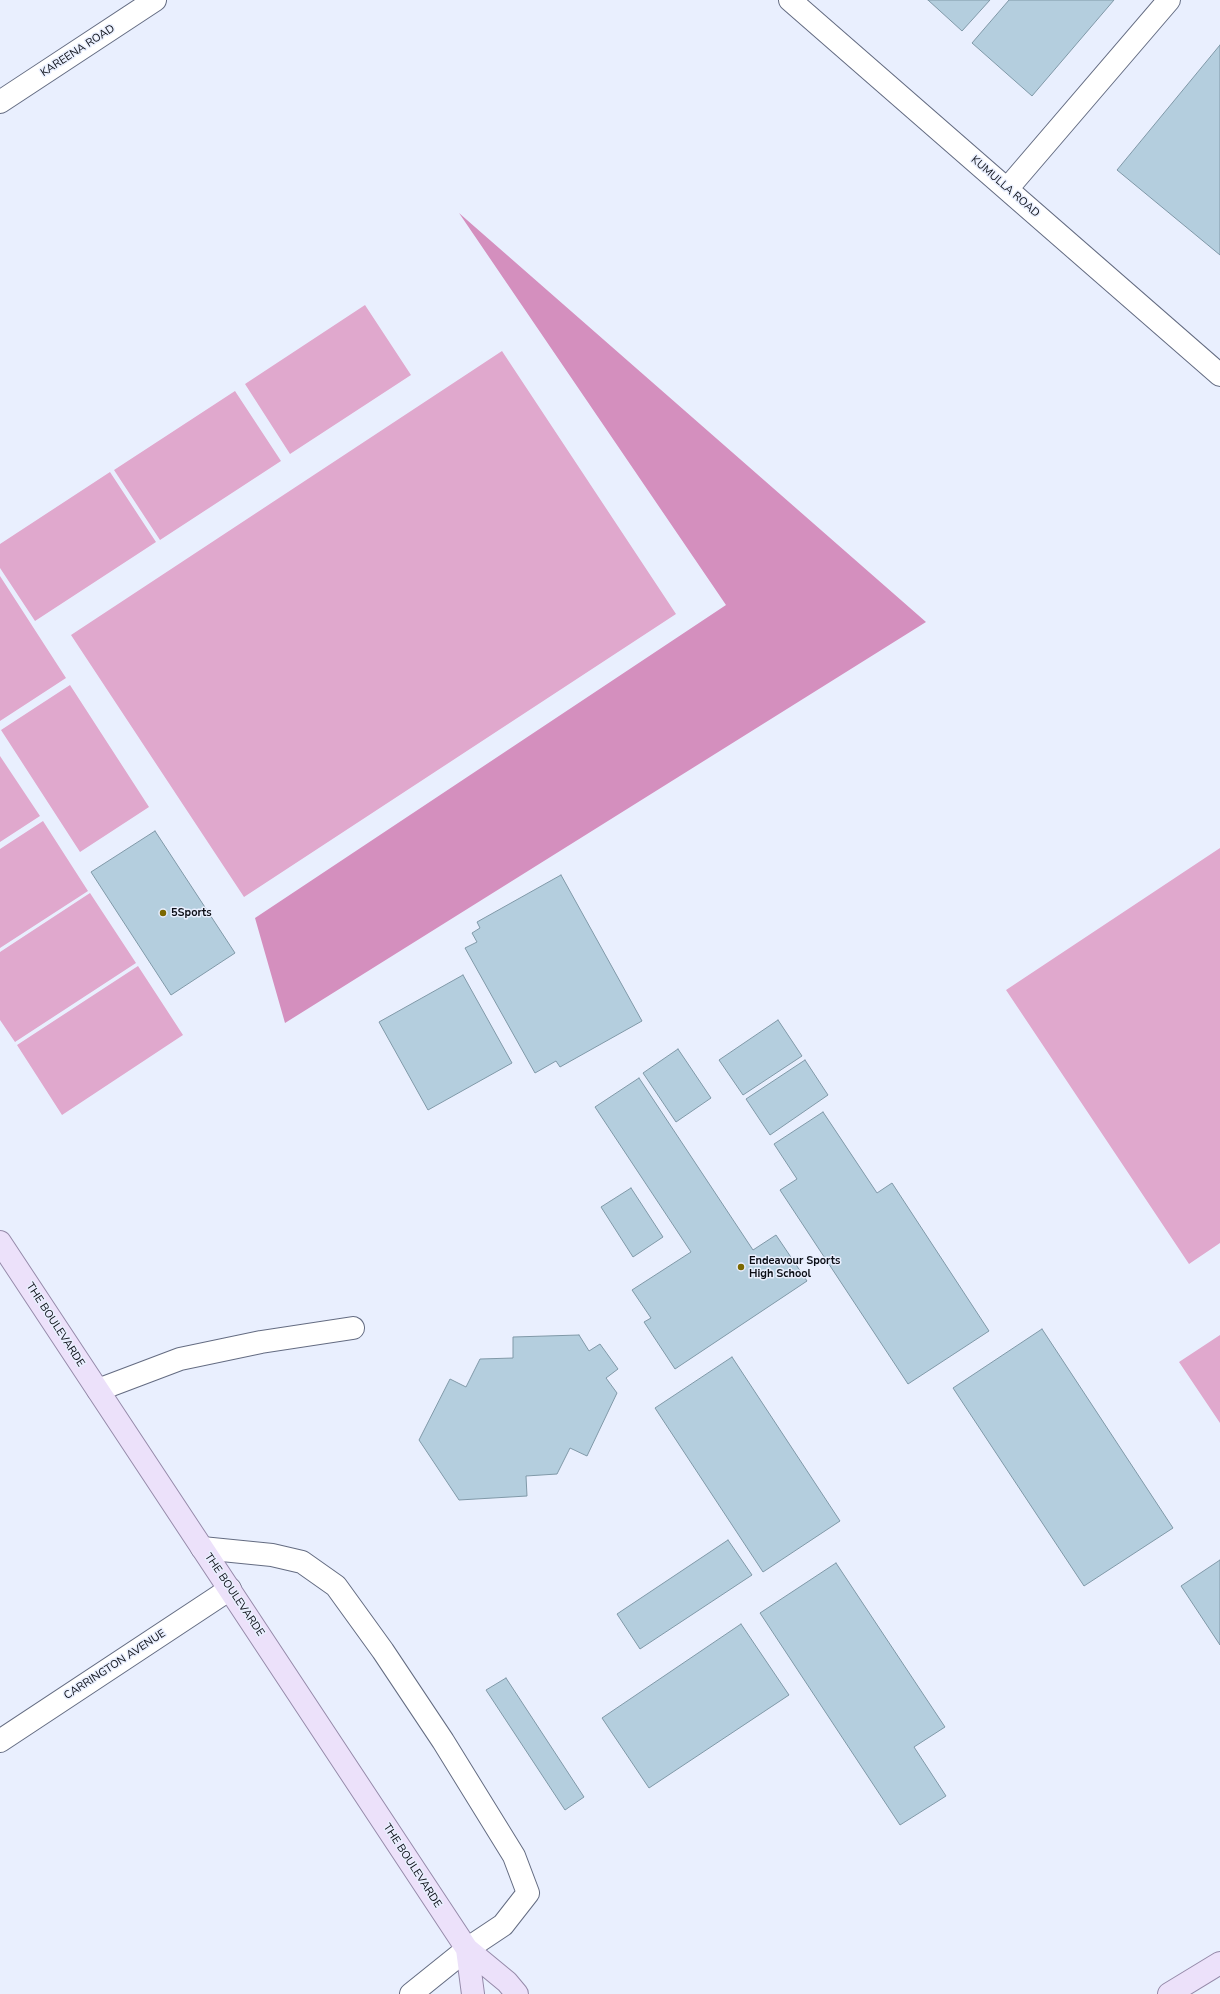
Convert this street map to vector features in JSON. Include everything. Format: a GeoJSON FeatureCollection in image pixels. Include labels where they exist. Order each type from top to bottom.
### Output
{"type":"FeatureCollection","features":[{"type":"Feature","properties":{"kind":"main road","name":"THE BOULEVARDE"},"geometry":{"type":"LineString","coordinates":[[0,1242],[467,1949],[507,1982],[517,1994]]}},
{"type":"Feature","properties":{"kind":"main road","name":"THE BOULEVARDE"},"geometry":{"type":"LineString","coordinates":[[467,1949],[473,1994]]}},
{"type":"Feature","properties":{"kind":"main road"},"geometry":{"type":"LineString","coordinates":[[1169,1994],[1220,1963]]}},
{"type":"Feature","properties":{"kind":"street","name":"KAREENA ROAD"},"geometry":{"type":"LineString","coordinates":[[0,102],[155,0]]}},
{"type":"Feature","properties":{"kind":"street","name":"KUMULLA ROAD"},"geometry":{"type":"LineString","coordinates":[[790,0],[1220,375]]}},
{"type":"Feature","properties":{"kind":"street"},"geometry":{"type":"LineString","coordinates":[[1007,189],[1169,0]]}},
{"type":"Feature","properties":{"kind":"street"},"geometry":{"type":"LineString","coordinates":[[98,1390],[180,1360],[261,1342],[353,1328]]}},
{"type":"Feature","properties":{"kind":"street"},"geometry":{"type":"LineString","coordinates":[[202,1548],[272,1555],[302,1562],[336,1586],[383,1651],[443,1741],[514,1856],[528,1893],[503,1924],[467,1949],[411,1994]]}},
{"type":"Feature","properties":{"kind":"street","name":"CARRINGTON AVENUE"},"geometry":{"type":"LineString","coordinates":[[0,1741],[230,1589]]}},
{"type":"Feature","properties":{"kind":"shaded area"},"geometry":{"type":"Polygon","coordinates":[[[459,213],[926,622],[285,1023],[255,918],[726,605],[459,213]]]}},
{"type":"Feature","properties":{"kind":"shaded area"},"geometry":{"type":"Polygon","coordinates":[[[365,305],[411,375],[290,454],[245,384],[365,305]]]}},
{"type":"Feature","properties":{"kind":"shaded area"},"geometry":{"type":"Polygon","coordinates":[[[502,351],[676,614],[244,897],[71,635],[502,351]]]}},
{"type":"Feature","properties":{"kind":"shaded area"},"geometry":{"type":"Polygon","coordinates":[[[235,391],[281,461],[160,540],[114,470],[235,391]]]}},
{"type":"Feature","properties":{"kind":"shaded area"},"geometry":{"type":"Polygon","coordinates":[[[110,472],[156,542],[35,621],[0,568],[0,544],[110,472]]]}},
{"type":"Feature","properties":{"kind":"shaded area"},"geometry":{"type":"Polygon","coordinates":[[[0,576],[66,678],[0,721],[0,576]]]}},
{"type":"Feature","properties":{"kind":"shaded area"},"geometry":{"type":"Polygon","coordinates":[[[70,685],[149,807],[80,852],[1,730],[70,685]]]}},
{"type":"Feature","properties":{"kind":"shaded area"},"geometry":{"type":"Polygon","coordinates":[[[0,756],[40,816],[0,842],[0,756]]]}},
{"type":"Feature","properties":{"kind":"shaded area"},"geometry":{"type":"Polygon","coordinates":[[[43,821],[88,891],[0,948],[0,849],[43,821]]]}},
{"type":"Feature","properties":{"kind":"shaded area"},"geometry":{"type":"Polygon","coordinates":[[[1220,848],[1220,1243],[1189,1264],[1006,990],[1220,848]]]}},
{"type":"Feature","properties":{"kind":"shaded area"},"geometry":{"type":"Polygon","coordinates":[[[90,893],[136,963],[15,1042],[0,1020],[0,952],[90,893]]]}},
{"type":"Feature","properties":{"kind":"shaded area"},"geometry":{"type":"Polygon","coordinates":[[[138,966],[183,1035],[62,1115],[17,1045],[138,966]]]}},
{"type":"Feature","properties":{"kind":"shaded area"},"geometry":{"type":"Polygon","coordinates":[[[1220,1335],[1220,1423],[1179,1362],[1220,1335]]]}},
{"type":"Feature","properties":{"kind":"building"},"geometry":{"type":"Polygon","coordinates":[[[928,0],[990,0],[962,31],[928,0]]]}},
{"type":"Feature","properties":{"kind":"building"},"geometry":{"type":"Polygon","coordinates":[[[1009,0],[1114,0],[1032,96],[972,43],[1009,0]]]}},
{"type":"Feature","properties":{"kind":"building"},"geometry":{"type":"Polygon","coordinates":[[[1220,45],[1220,255],[1117,170],[1220,45]]]}},
{"type":"Feature","properties":{"kind":"building","name":"5Sports"},"geometry":{"type":"Polygon","coordinates":[[[155,831],[235,953],[171,995],[91,872],[155,831]]]}},
{"type":"Feature","properties":{"kind":"building"},"geometry":{"type":"Polygon","coordinates":[[[561,875],[642,1021],[560,1067],[556,1061],[535,1073],[465,948],[477,942],[472,933],[480,928],[477,922],[561,875]]]}},
{"type":"Feature","properties":{"kind":"building"},"geometry":{"type":"Polygon","coordinates":[[[463,975],[512,1063],[428,1110],[379,1022],[463,975]]]}},
{"type":"Feature","properties":{"kind":"building"},"geometry":{"type":"Polygon","coordinates":[[[778,1020],[802,1056],[743,1095],[719,1060],[778,1020]]]}},
{"type":"Feature","properties":{"kind":"building"},"geometry":{"type":"Polygon","coordinates":[[[678,1049],[711,1098],[676,1122],[643,1073],[678,1049]]]}},
{"type":"Feature","properties":{"kind":"building"},"geometry":{"type":"Polygon","coordinates":[[[805,1060],[828,1095],[770,1135],[746,1099],[805,1060]]]}},
{"type":"Feature","properties":{"kind":"building"},"geometry":{"type":"Polygon","coordinates":[[[639,1078],[753,1250],[776,1235],[807,1281],[675,1369],[644,1322],[651,1318],[632,1290],[691,1252],[595,1107],[639,1078]]]}},
{"type":"Feature","properties":{"kind":"building"},"geometry":{"type":"Polygon","coordinates":[[[823,1112],[877,1193],[892,1183],[989,1331],[908,1384],[780,1190],[797,1179],[774,1144],[823,1112]]]}},
{"type":"Feature","properties":{"kind":"building"},"geometry":{"type":"Polygon","coordinates":[[[631,1188],[663,1237],[633,1257],[601,1207],[631,1188]]]}},
{"type":"Feature","properties":{"kind":"building"},"geometry":{"type":"Polygon","coordinates":[[[1042,1329],[1173,1528],[1084,1586],[953,1388],[1042,1329]]]}},
{"type":"Feature","properties":{"kind":"building"},"geometry":{"type":"Polygon","coordinates":[[[579,1335],[589,1351],[600,1344],[618,1369],[606,1378],[617,1393],[587,1456],[570,1448],[557,1474],[526,1476],[527,1496],[459,1500],[419,1440],[450,1379],[466,1387],[480,1359],[513,1358],[513,1337],[579,1335]]]}},
{"type":"Feature","properties":{"kind":"building"},"geometry":{"type":"Polygon","coordinates":[[[732,1357],[840,1521],[763,1572],[655,1408],[732,1357]]]}},
{"type":"Feature","properties":{"kind":"building"},"geometry":{"type":"Polygon","coordinates":[[[728,1540],[752,1575],[640,1649],[617,1614],[728,1540]]]}},
{"type":"Feature","properties":{"kind":"building"},"geometry":{"type":"Polygon","coordinates":[[[1220,1560],[1220,1645],[1181,1586],[1220,1560]]]}},
{"type":"Feature","properties":{"kind":"building"},"geometry":{"type":"Polygon","coordinates":[[[836,1563],[945,1727],[914,1747],[946,1796],[900,1825],[760,1613],[836,1563]]]}},
{"type":"Feature","properties":{"kind":"building"},"geometry":{"type":"Polygon","coordinates":[[[741,1624],[789,1695],[649,1788],[602,1718],[741,1624]]]}},
{"type":"Feature","properties":{"kind":"building"},"geometry":{"type":"Polygon","coordinates":[[[506,1678],[584,1797],[565,1810],[486,1690],[506,1678]]]}},
{"type":"Feature","properties":{"kind":"place","name":"5Sports"},"geometry":{"type":"Point","coordinates":[163,913]}},
{"type":"Feature","properties":{"kind":"place","name":"Endeavour Sports High School"},"geometry":{"type":"Point","coordinates":[741,1267]}}]}
